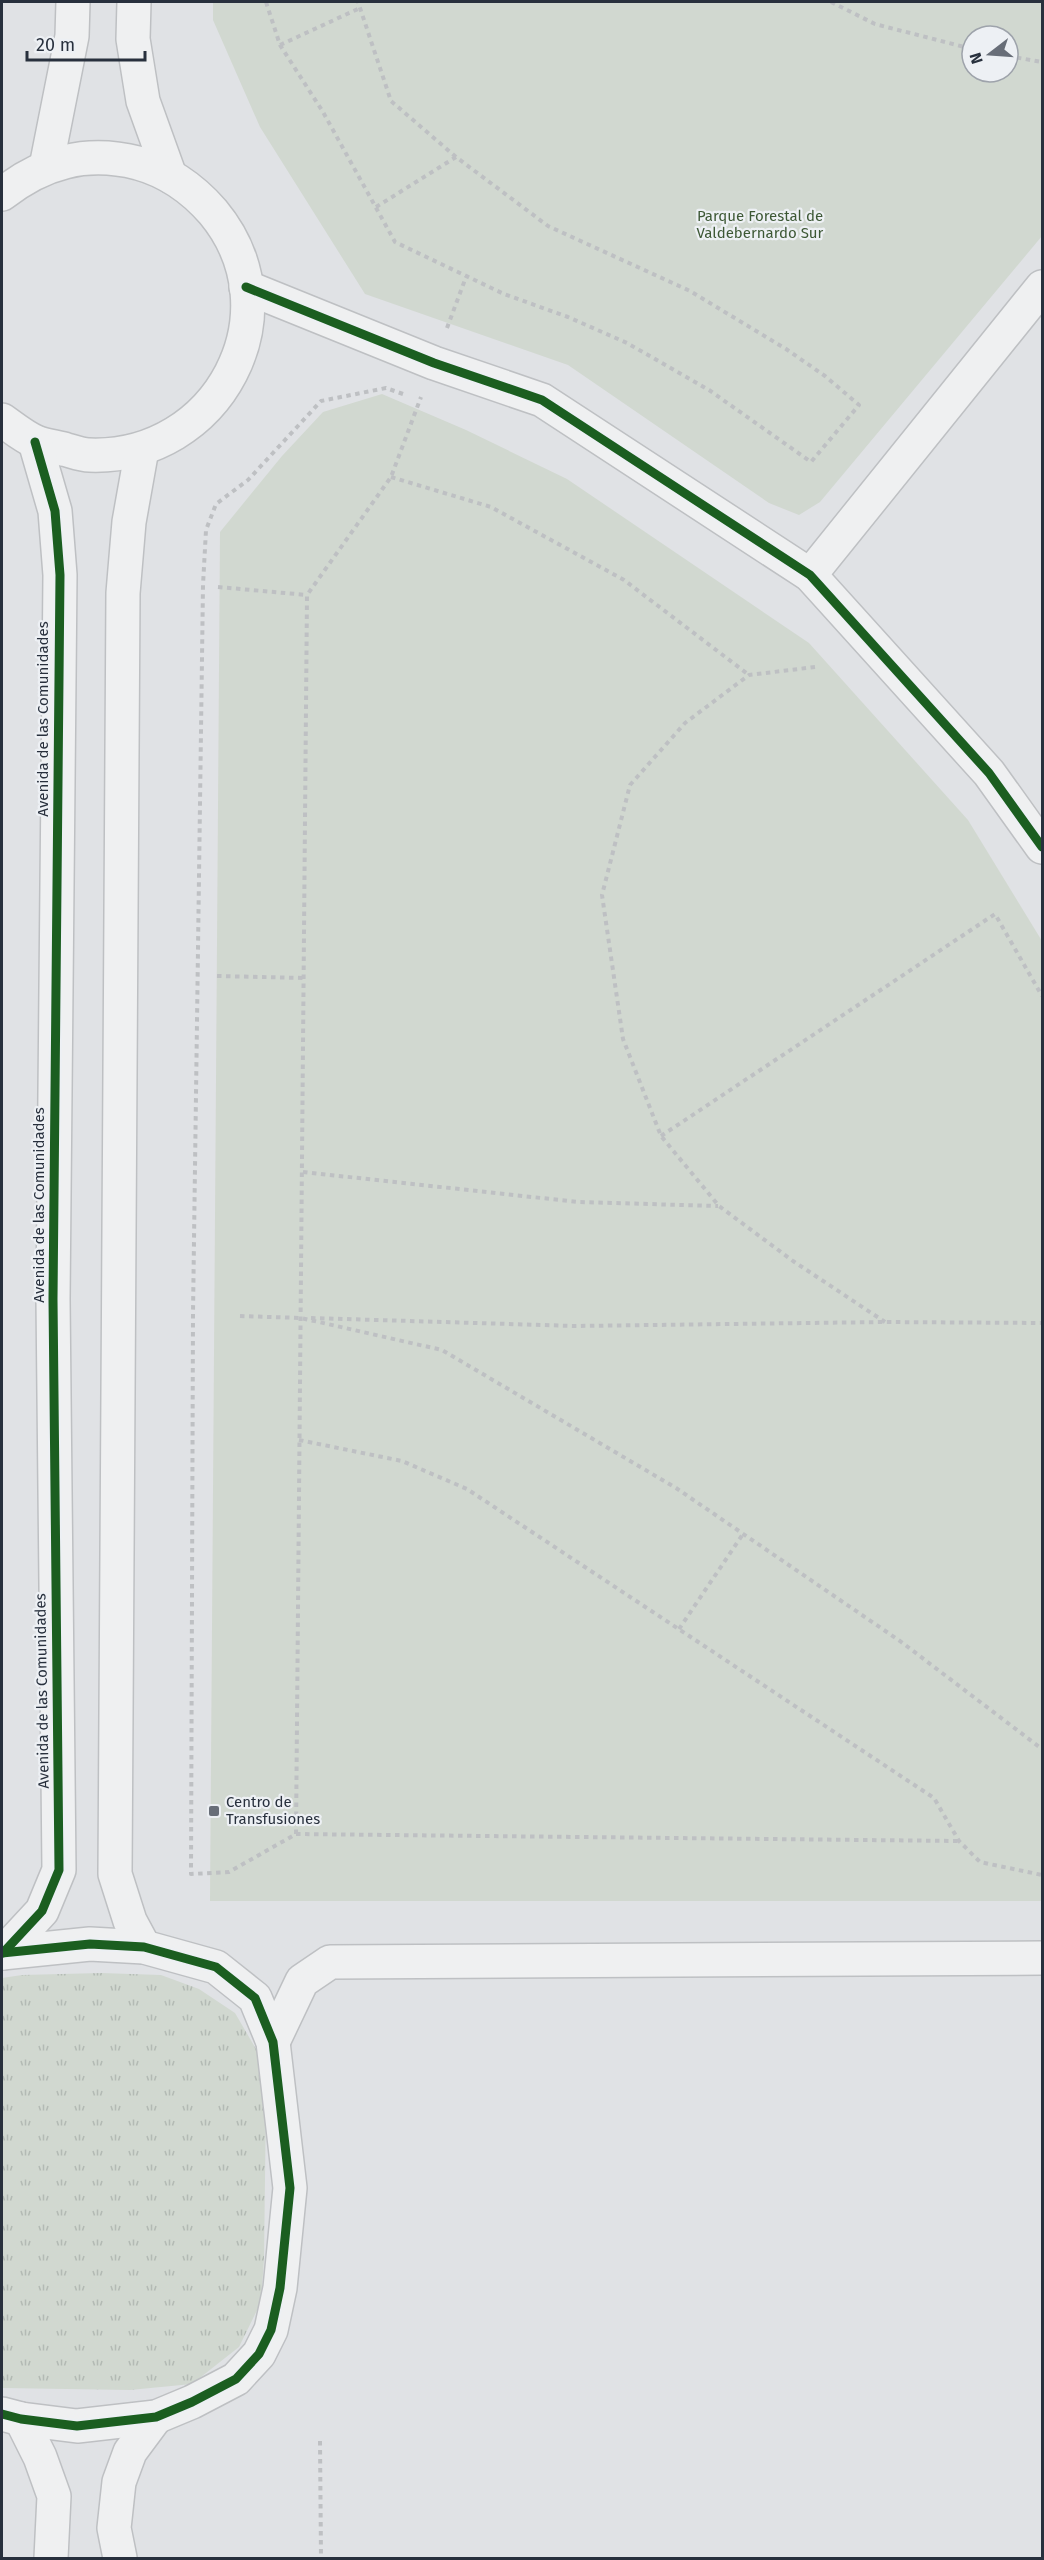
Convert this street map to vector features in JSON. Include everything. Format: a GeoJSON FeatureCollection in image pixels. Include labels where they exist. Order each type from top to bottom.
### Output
{"type":"FeatureCollection","features":[{"type":"Feature","properties":{"kind":"street"},"geometry":{"type":"LineString","coordinates":[[46,167],[72,36],[73,2]]}},
{"type":"Feature","properties":{"kind":"street"},"geometry":{"type":"LineString","coordinates":[[134,2],[133,39],[143,101],[170,176]]}},
{"type":"Feature","properties":{"kind":"street"},"geometry":{"type":"LineString","coordinates":[[2,194],[22,178],[46,167],[71,160],[105,158],[146,165],[170,176],[190,189],[221,222],[233,242],[246,287],[247,313],[244,339],[236,364],[224,387],[208,408],[189,426],[166,440],[142,449],[88,455],[35,442],[2,420]]}},
{"type":"Feature","properties":{"kind":"street"},"geometry":{"type":"LineString","coordinates":[[246,287],[434,363],[542,400],[810,575],[989,773],[1042,847]]}},
{"type":"Feature","properties":{"kind":"street"},"geometry":{"type":"LineString","coordinates":[[810,575],[1042,287]]}},
{"type":"Feature","properties":{"kind":"street","name":"Avenida de las Comunidades"},"geometry":{"type":"LineString","coordinates":[[2,1953],[42,1911],[59,1870],[53,1299],[60,575],[55,511],[35,442]]}},
{"type":"Feature","properties":{"kind":"street"},"geometry":{"type":"LineString","coordinates":[[142,449],[129,522],[123,593],[115,1874],[129,1921],[144,1947]]}},
{"type":"Feature","properties":{"kind":"street"},"geometry":{"type":"LineString","coordinates":[[2,1953],[90,1944],[144,1947],[216,1966],[255,1998],[273,2042],[290,2188],[280,2288],[270,2330],[259,2354],[236,2379],[192,2402],[156,2417],[77,2426],[11,2416]]}},
{"type":"Feature","properties":{"kind":"street"},"geometry":{"type":"LineString","coordinates":[[273,2042],[302,1981],[330,1962],[1042,1958]]}},
{"type":"Feature","properties":{"kind":"street"},"geometry":{"type":"LineString","coordinates":[[11,2416],[40,2457],[54,2496],[51,2559]]}},
{"type":"Feature","properties":{"kind":"street"},"geometry":{"type":"LineString","coordinates":[[120,2559],[114,2528],[119,2482],[130,2452],[156,2417]]}},
{"type":"Feature","properties":{"kind":"path"},"geometry":{"type":"LineString","coordinates":[[266,2],[280,45],[323,112],[395,243],[504,294],[568,317],[627,343],[709,390],[811,462],[859,405],[825,376],[786,349],[690,291],[548,226],[456,157],[391,101],[358,2]]}},
{"type":"Feature","properties":{"kind":"path"},"geometry":{"type":"LineString","coordinates":[[831,2],[875,24],[960,46]]}},
{"type":"Feature","properties":{"kind":"path"},"geometry":{"type":"LineString","coordinates":[[280,45],[360,8]]}},
{"type":"Feature","properties":{"kind":"path"},"geometry":{"type":"LineString","coordinates":[[1020,58],[1042,62]]}},
{"type":"Feature","properties":{"kind":"path"},"geometry":{"type":"LineString","coordinates":[[376,207],[456,157]]}},
{"type":"Feature","properties":{"kind":"path"},"geometry":{"type":"LineString","coordinates":[[420,400],[386,388],[321,401],[248,480],[216,504],[206,530],[203,585],[193,1313],[191,1874],[229,1872],[296,1834],[959,1841]]}},
{"type":"Feature","properties":{"kind":"path"},"geometry":{"type":"LineString","coordinates":[[296,1834],[307,595],[391,477],[491,507],[512,518],[624,580],[749,675]]}},
{"type":"Feature","properties":{"kind":"path"},"geometry":{"type":"LineString","coordinates":[[218,587],[307,595]]}},
{"type":"Feature","properties":{"kind":"path"},"geometry":{"type":"LineString","coordinates":[[815,667],[749,675],[685,723],[630,785],[602,895],[623,1040],[661,1136],[719,1206],[793,1261],[885,1322]]}},
{"type":"Feature","properties":{"kind":"path"},"geometry":{"type":"LineString","coordinates":[[661,1136],[995,914],[1042,996]]}},
{"type":"Feature","properties":{"kind":"path"},"geometry":{"type":"LineString","coordinates":[[217,976],[305,978]]}},
{"type":"Feature","properties":{"kind":"path"},"geometry":{"type":"LineString","coordinates":[[303,1172],[578,1202],[719,1206]]}},
{"type":"Feature","properties":{"kind":"path"},"geometry":{"type":"LineString","coordinates":[[240,1316],[575,1326],[885,1322],[1042,1323]]}},
{"type":"Feature","properties":{"kind":"path"},"geometry":{"type":"LineString","coordinates":[[301,1318],[442,1350],[676,1488],[900,1641],[1042,1749]]}},
{"type":"Feature","properties":{"kind":"path"},"geometry":{"type":"LineString","coordinates":[[299,1440],[402,1461],[467,1489],[934,1798],[959,1841],[980,1862],[1042,1875]]}},
{"type":"Feature","properties":{"kind":"path"},"geometry":{"type":"LineString","coordinates":[[679,1629],[743,1534]]}},
{"type":"Feature","properties":{"kind":"path"},"geometry":{"type":"LineString","coordinates":[[320,2441],[321,2559]]}},
{"type":"Feature","properties":{"kind":"green space","name":"Parque Forestal de Valdebernardo Sur"},"geometry":{"type":"Polygon","coordinates":[[[213,2],[1042,2],[1042,236],[820,502],[799,515],[769,503],[568,365],[365,294],[260,127],[213,20],[213,2]]]}},
{"type":"Feature","properties":{"kind":"green space"},"geometry":{"type":"Polygon","coordinates":[[[382,394],[466,430],[567,479],[809,643],[968,820],[1042,941],[1042,1901],[210,1901],[220,532],[282,456],[323,412],[382,394]]]}},
{"type":"Feature","properties":{"kind":"green space"},"geometry":{"type":"Polygon","coordinates":[[[101,1973],[161,1975],[199,1989],[235,2013],[256,2049],[266,2099],[264,2259],[261,2302],[239,2347],[192,2384],[130,2390],[2,2388],[2,1978],[22,1975],[101,1973]]]}},
{"type":"Feature","properties":{"kind":"cycle path"},"geometry":{"type":"LineString","coordinates":[[246,287],[434,363],[542,400],[810,575],[989,773],[1042,847]]}},
{"type":"Feature","properties":{"kind":"cycle path"},"geometry":{"type":"LineString","coordinates":[[3,1953],[42,1911],[59,1870],[53,1299],[60,575],[55,511],[35,442]]}},
{"type":"Feature","properties":{"kind":"cycle path"},"geometry":{"type":"LineString","coordinates":[[2,1953],[90,1944],[144,1947],[216,1967],[255,1998],[273,2042],[290,2188],[280,2288],[271,2330],[259,2354],[236,2379],[192,2402],[156,2417],[77,2426],[21,2419],[2,2414]]}},
{"type":"Feature","properties":{"kind":"place","name":"Centro de Transfusiones"},"geometry":{"type":"Point","coordinates":[214,1811]}}]}
